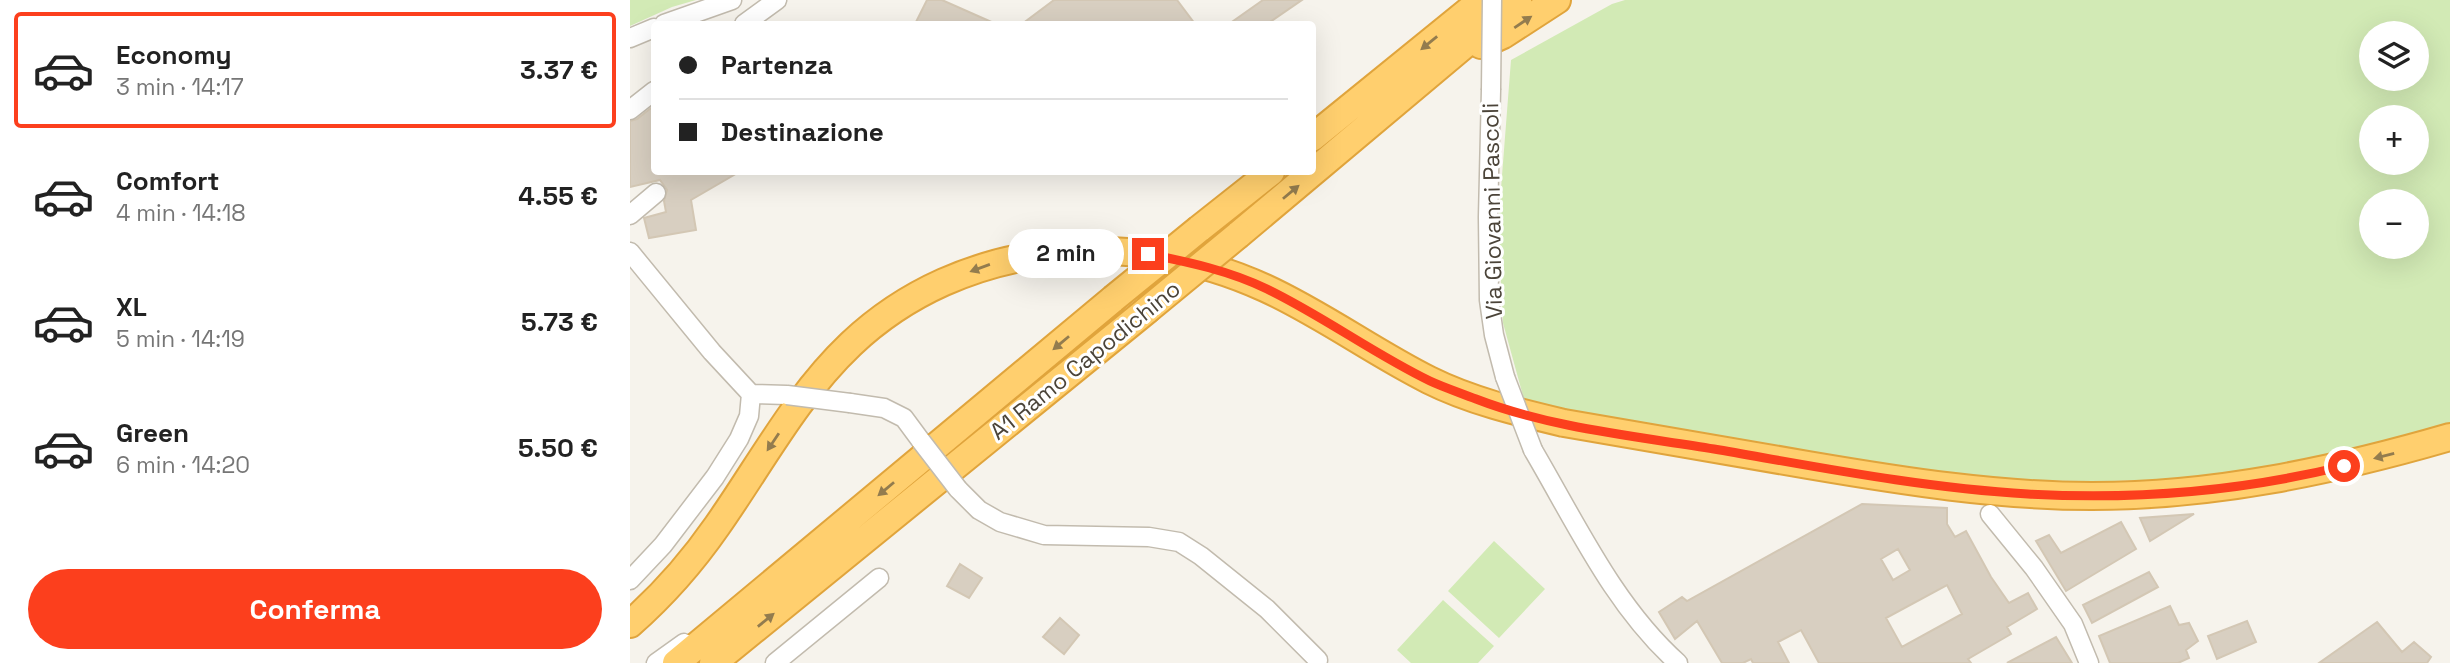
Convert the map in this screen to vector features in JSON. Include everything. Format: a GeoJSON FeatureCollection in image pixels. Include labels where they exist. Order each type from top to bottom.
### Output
{"type":"FeatureCollection","features":[{"type":"Feature","properties":{"kind":"highway"},"geometry":{"type":"LineString","coordinates":[[1316,135],[1482,0]]}},
{"type":"Feature","properties":{"kind":"highway","name":"A1 Ramo Capodichino"},"geometry":{"type":"LineString","coordinates":[[1316,169],[1518,0]]}},
{"type":"Feature","properties":{"kind":"highway"},"geometry":{"type":"LineString","coordinates":[[1444,62],[1503,35],[1557,0]]}},
{"type":"Feature","properties":{"kind":"highway","name":"A1 Ramo Capodichino"},"geometry":{"type":"LineString","coordinates":[[676,663],[1266,175]]}},
{"type":"Feature","properties":{"kind":"highway","name":"A1 Ramo Capodichino"},"geometry":{"type":"LineString","coordinates":[[713,663],[1309,175]]}},
{"type":"Feature","properties":{"kind":"highway"},"geometry":{"type":"LineString","coordinates":[[630,624],[664,591],[716,528],[795,410],[822,375],[851,344],[882,317],[920,293],[956,276],[1002,261],[1068,250],[1110,249],[1148,254],[1225,272],[1265,288],[1310,311],[1430,381],[1506,409],[1564,423],[1948,486],[2028,494],[2093,496],[2246,485],[2319,472],[2450,437]]}},
{"type":"Feature","properties":{"kind":"street"},"geometry":{"type":"LineString","coordinates":[[672,21],[732,0]]}},
{"type":"Feature","properties":{"kind":"street"},"geometry":{"type":"LineString","coordinates":[[748,21],[777,0]]}},
{"type":"Feature","properties":{"kind":"street","name":"Via Giovanni Pascoli"},"geometry":{"type":"LineString","coordinates":[[1492,0],[1489,300],[1494,335],[1505,377],[1533,450],[1615,590],[1657,644],[1678,663]]}},
{"type":"Feature","properties":{"kind":"street"},"geometry":{"type":"LineString","coordinates":[[630,38],[651,29]]}},
{"type":"Feature","properties":{"kind":"street"},"geometry":{"type":"LineString","coordinates":[[630,110],[651,98]]}},
{"type":"Feature","properties":{"kind":"street"},"geometry":{"type":"LineString","coordinates":[[630,215],[656,193]]}},
{"type":"Feature","properties":{"kind":"street"},"geometry":{"type":"LineString","coordinates":[[630,252],[712,352],[751,394],[787,395],[884,408],[904,418],[958,489],[979,510],[1000,522],[1044,535],[1149,537],[1179,542],[1201,556],[1267,609],[1318,660]]}},
{"type":"Feature","properties":{"kind":"street"},"geometry":{"type":"LineString","coordinates":[[630,580],[663,545],[715,477],[739,439],[749,416],[751,394]]}},
{"type":"Feature","properties":{"kind":"street"},"geometry":{"type":"LineString","coordinates":[[1990,514],[2034,568],[2073,624],[2089,663]]}},
{"type":"Feature","properties":{"kind":"street"},"geometry":{"type":"LineString","coordinates":[[775,663],[879,578]]}},
{"type":"Feature","properties":{"kind":"street"},"geometry":{"type":"LineString","coordinates":[[656,663],[677,646],[722,625]]}},
{"type":"Feature","properties":{"kind":"green space"},"geometry":{"type":"Polygon","coordinates":[[[630,0],[696,0],[672,7],[630,26],[630,0]]]}},
{"type":"Feature","properties":{"kind":"green space"},"geometry":{"type":"Polygon","coordinates":[[[1625,0],[2450,0],[2450,424],[2351,453],[2268,469],[2169,479],[2019,480],[1920,472],[1525,403],[1503,323],[1498,227],[1511,60],[1612,4],[1625,0]]]}},
{"type":"Feature","properties":{"kind":"green space"},"geometry":{"type":"Polygon","coordinates":[[[1494,541],[1545,589],[1499,638],[1448,591],[1494,541]]]}},
{"type":"Feature","properties":{"kind":"green space"},"geometry":{"type":"Polygon","coordinates":[[[1443,600],[1494,646],[1478,663],[1411,663],[1397,650],[1443,600]]]}},
{"type":"Feature","properties":{"kind":"building"},"geometry":{"type":"Polygon","coordinates":[[[927,0],[942,0],[989,21],[916,21],[927,0]]]}},
{"type":"Feature","properties":{"kind":"building"},"geometry":{"type":"Polygon","coordinates":[[[1054,0],[1177,0],[1193,21],[1026,21],[1054,0]]]}},
{"type":"Feature","properties":{"kind":"building"},"geometry":{"type":"Polygon","coordinates":[[[1263,0],[1302,0],[1271,21],[1233,21],[1263,0]]]}},
{"type":"Feature","properties":{"kind":"building"},"geometry":{"type":"Polygon","coordinates":[[[651,108],[651,175],[734,175],[691,200],[696,230],[649,238],[644,218],[666,212],[664,201],[667,190],[660,180],[630,187],[630,121],[651,108]]]}},
{"type":"Feature","properties":{"kind":"building"},"geometry":{"type":"Polygon","coordinates":[[[1862,504],[1947,508],[1947,524],[1955,537],[1966,531],[1991,577],[2009,603],[2028,593],[2037,609],[2007,627],[2011,634],[1968,659],[1971,663],[1819,663],[1801,630],[1778,642],[1789,663],[1753,663],[1751,659],[1743,663],[1722,663],[1697,621],[1675,639],[1659,612],[1682,597],[1687,601],[1862,504]],[[1898,549],[1881,559],[1893,580],[1910,570],[1898,549]],[[1947,585],[1886,618],[1902,647],[1962,614],[1947,585]]]}},
{"type":"Feature","properties":{"kind":"building"},"geometry":{"type":"Polygon","coordinates":[[[2194,514],[2150,541],[2140,518],[2194,514]]]}},
{"type":"Feature","properties":{"kind":"building"},"geometry":{"type":"Polygon","coordinates":[[[2121,522],[2136,549],[2066,591],[2036,541],[2049,535],[2061,553],[2121,522]]]}},
{"type":"Feature","properties":{"kind":"building"},"geometry":{"type":"Polygon","coordinates":[[[960,564],[982,578],[969,598],[947,586],[960,564]]]}},
{"type":"Feature","properties":{"kind":"building"},"geometry":{"type":"Polygon","coordinates":[[[2149,572],[2158,587],[2092,623],[2083,605],[2149,572]]]}},
{"type":"Feature","properties":{"kind":"building"},"geometry":{"type":"Polygon","coordinates":[[[2170,606],[2179,625],[2189,623],[2198,641],[2186,650],[2189,658],[2178,663],[2110,663],[2099,636],[2170,606]]]}},
{"type":"Feature","properties":{"kind":"building"},"geometry":{"type":"Polygon","coordinates":[[[1060,618],[1079,635],[1064,654],[1043,637],[1060,618]]]}},
{"type":"Feature","properties":{"kind":"building"},"geometry":{"type":"Polygon","coordinates":[[[2247,621],[2256,642],[2217,659],[2208,636],[2247,621]]]}},
{"type":"Feature","properties":{"kind":"building"},"geometry":{"type":"Polygon","coordinates":[[[2377,622],[2402,652],[2414,642],[2431,657],[2427,663],[2319,663],[2377,622]]]}},
{"type":"Feature","properties":{"kind":"building"},"geometry":{"type":"Polygon","coordinates":[[[2056,637],[2072,663],[2007,663],[2056,637]]]}},
{"type":"Feature","properties":{"kind":"route"},"geometry":{"type":"LineString","coordinates":[[1148,254],[1225,272],[1265,288],[1430,381],[1480,401],[1564,423],[1863,474],[2028,494],[2093,496],[2160,493],[2246,485],[2344,466]]}}]}
